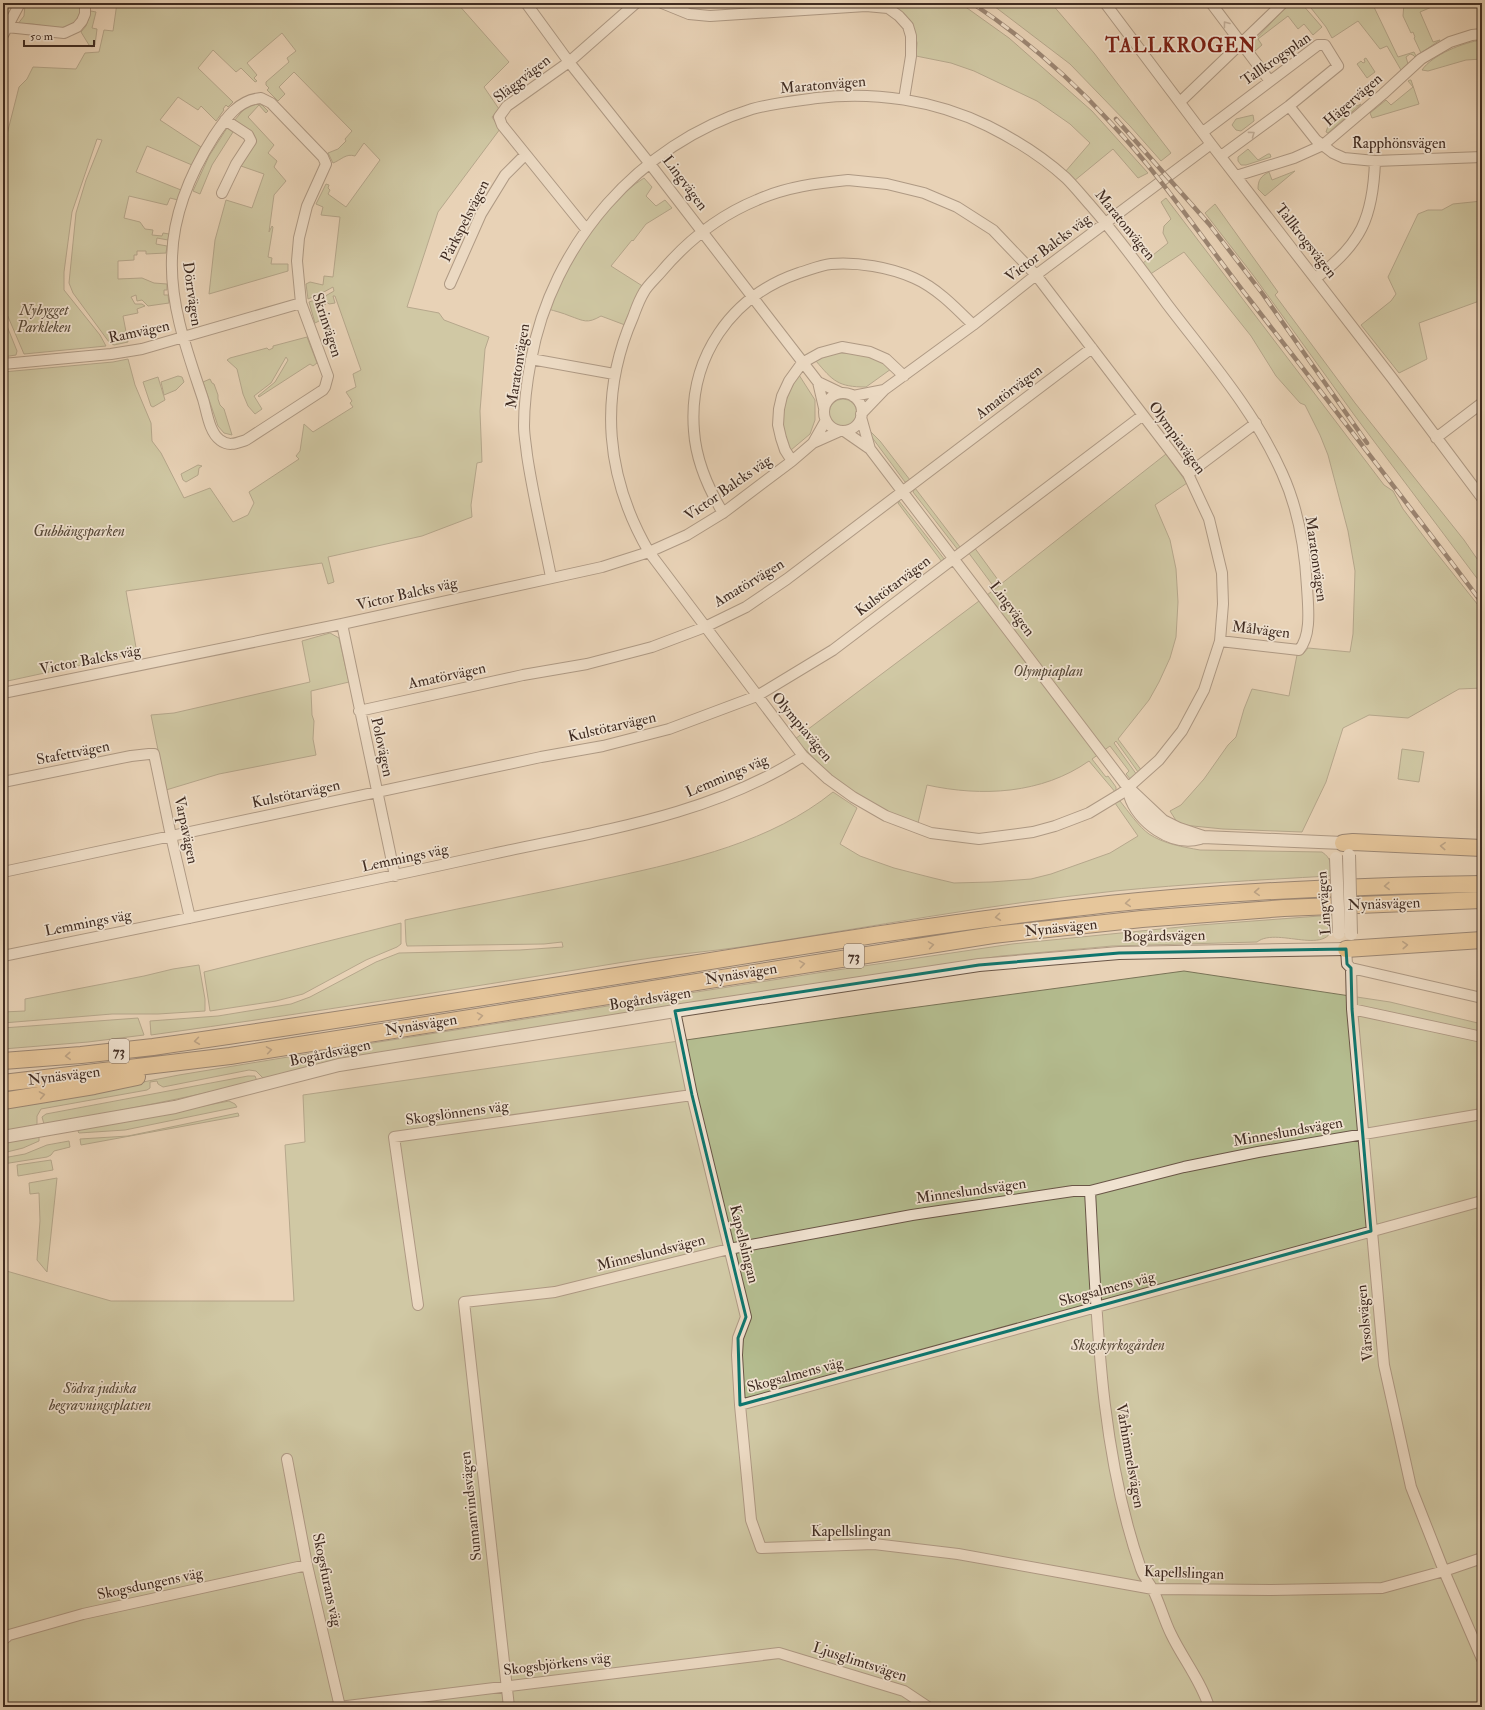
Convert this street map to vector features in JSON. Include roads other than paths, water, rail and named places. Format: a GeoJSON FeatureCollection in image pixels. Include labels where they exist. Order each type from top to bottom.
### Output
{"type":"FeatureCollection","features":[{"type":"Feature","properties":{"kind":"highway"},"geometry":{"type":"LineString","coordinates":[[1346,849],[1353,842],[1482,848]]}},
{"type":"Feature","properties":{"kind":"highway"},"geometry":{"type":"LineString","coordinates":[[1412,885],[1482,877]]}},
{"type":"Feature","properties":{"kind":"highway","name":"Nynäsvägen"},"geometry":{"type":"LineString","coordinates":[[3,1061],[124,1051],[235,1036],[971,920],[1095,905],[1230,894],[1330,888],[1482,884]]}},
{"type":"Feature","properties":{"kind":"highway","name":"Nynäsvägen"},"geometry":{"type":"LineString","coordinates":[[3,1083],[22,1082],[230,1056],[993,935],[1142,919],[1284,908],[1482,900]]}},
{"type":"Feature","properties":{"kind":"highway"},"geometry":{"type":"LineString","coordinates":[[1382,904],[1421,908],[1482,907]]}},
{"type":"Feature","properties":{"kind":"highway"},"geometry":{"type":"LineString","coordinates":[[1345,939],[1482,940]]}},
{"type":"Feature","properties":{"kind":"highway"},"geometry":{"type":"LineString","coordinates":[[3,1101],[94,1086],[230,1056]]}},
{"type":"Feature","properties":{"kind":"highway"},"geometry":{"type":"LineString","coordinates":[[3,1087],[22,1082]]}},
{"type":"Feature","properties":{"kind":"street"},"geometry":{"type":"LineString","coordinates":[[20,3],[5,31],[64,33],[77,27],[82,21],[85,14],[85,3]]}},
{"type":"Feature","properties":{"kind":"street","name":"Lingvägen"},"geometry":{"type":"LineString","coordinates":[[526,3],[569,62],[702,231],[802,363],[818,382],[841,393]]}},
{"type":"Feature","properties":{"kind":"street","name":"Släggvägen"},"geometry":{"type":"LineString","coordinates":[[586,229],[502,126],[499,117],[507,106],[569,62],[636,3]]}},
{"type":"Feature","properties":{"kind":"street"},"geometry":{"type":"LineString","coordinates":[[662,3],[689,14],[710,16],[866,6],[888,8],[899,16],[908,26],[911,36],[911,56],[904,99]]}},
{"type":"Feature","properties":{"kind":"street","name":"Tallkrogsvägen"},"geometry":{"type":"LineString","coordinates":[[1105,3],[1211,144],[1316,278],[1482,498]]}},
{"type":"Feature","properties":{"kind":"street"},"geometry":{"type":"LineString","coordinates":[[1211,3],[1269,80]]}},
{"type":"Feature","properties":{"kind":"street"},"geometry":{"type":"LineString","coordinates":[[1180,102],[1283,3]]}},
{"type":"Feature","properties":{"kind":"street","name":"Hägervägen"},"geometry":{"type":"LineString","coordinates":[[1236,176],[1294,158],[1323,145],[1383,94],[1421,59],[1450,42],[1472,35],[1482,34]]}},
{"type":"Feature","properties":{"kind":"street","name":"Tallkrogsplan"},"geometry":{"type":"LineString","coordinates":[[1203,132],[1269,80],[1318,45],[1325,45],[1338,66],[1290,106],[1221,156]]}},
{"type":"Feature","properties":{"kind":"street","name":"Maratonvägen"},"geometry":{"type":"LineString","coordinates":[[551,577],[530,477],[524,427],[526,398],[531,359],[542,316],[570,256],[586,229],[625,185],[650,164],[693,134],[719,121],[754,108],[786,102],[831,96],[868,95],[904,99],[952,111],[984,124],[1017,141],[1068,180],[1106,223],[1256,423],[1284,476],[1299,525],[1306,573],[1308,610],[1306,641],[1299,650]]}},
{"type":"Feature","properties":{"kind":"street","name":"Dörrvägen"},"geometry":{"type":"LineString","coordinates":[[214,432],[183,337],[173,286],[172,257],[175,233],[182,200],[202,154],[226,120],[240,105],[250,99],[261,98]]}},
{"type":"Feature","properties":{"kind":"street","name":"Skrinvägen"},"geometry":{"type":"LineString","coordinates":[[214,432],[221,441],[226,443],[232,444],[240,442],[295,408],[325,387],[328,376],[301,303],[297,261],[307,206],[326,164],[323,157],[271,103],[261,98]]}},
{"type":"Feature","properties":{"kind":"street","name":"Rapphönsvägen"},"geometry":{"type":"LineString","coordinates":[[1290,106],[1316,140],[1332,153],[1344,158],[1375,161],[1482,157]]}},
{"type":"Feature","properties":{"kind":"street"},"geometry":{"type":"LineString","coordinates":[[222,193],[236,164],[251,141],[248,135],[226,120]]}},
{"type":"Feature","properties":{"kind":"street","name":"Victor Balcks väg"},"geometry":{"type":"LineString","coordinates":[[861,416],[884,390],[972,326],[1036,275],[1211,144]]}},
{"type":"Feature","properties":{"kind":"street","name":"Pärkspelsvägen"},"geometry":{"type":"LineString","coordinates":[[450,284],[481,214],[504,175],[525,155]]}},
{"type":"Feature","properties":{"kind":"street"},"geometry":{"type":"LineString","coordinates":[[1316,278],[1336,263],[1346,252],[1365,220],[1371,203],[1374,186],[1375,161]]}},
{"type":"Feature","properties":{"kind":"street","name":"Olympiavägen"},"geometry":{"type":"LineString","coordinates":[[848,180],[887,184],[924,193],[957,207],[993,230],[1036,275],[1092,348],[1188,474],[1209,519],[1222,573],[1223,604],[1220,641],[1204,690],[1182,731],[1159,760],[1128,788],[1089,813],[1055,826],[1033,832],[979,839],[931,833],[886,816],[841,790],[803,756],[757,696],[649,552],[632,518],[617,475],[610,425],[614,374],[629,326],[644,292],[676,255],[702,231],[734,210],[758,199],[787,189],[820,183],[848,180]]}},
{"type":"Feature","properties":{"kind":"street"},"geometry":{"type":"LineString","coordinates":[[723,513],[712,494],[696,450],[694,431],[695,395],[700,370],[708,351],[732,316],[753,297],[782,279],[806,271],[830,264],[859,264],[884,269],[915,278],[938,292],[972,326]]}},
{"type":"Feature","properties":{"kind":"street","name":"Ramvägen"},"geometry":{"type":"LineString","coordinates":[[3,364],[128,352],[301,303]]}},
{"type":"Feature","properties":{"kind":"street","name":"Victor Balcks väg"},"geometry":{"type":"LineString","coordinates":[[792,462],[785,450],[781,438],[778,425],[779,409],[782,396],[789,381],[802,363],[820,353],[842,347],[870,352],[886,359],[904,376]]}},
{"type":"Feature","properties":{"kind":"street","name":"Amatörvägen"},"geometry":{"type":"LineString","coordinates":[[359,711],[523,675],[587,664],[652,647],[705,627],[746,607],[787,579],[1092,348]]}},
{"type":"Feature","properties":{"kind":"street"},"geometry":{"type":"LineString","coordinates":[[531,359],[614,374]]}},
{"type":"Feature","properties":{"kind":"street","name":"Lingvägen"},"geometry":{"type":"LineString","coordinates":[[818,382],[824,408]]}},
{"type":"Feature","properties":{"kind":"street","name":"Victor Balcks väg"},"geometry":{"type":"LineString","coordinates":[[853,396],[884,390]]}},
{"type":"Feature","properties":{"kind":"street"},"geometry":{"type":"LineString","coordinates":[[841,393],[853,396],[860,405],[861,416],[854,427],[842,431],[831,426],[826,420],[824,408],[831,397],[841,393]]}},
{"type":"Feature","properties":{"kind":"street"},"geometry":{"type":"LineString","coordinates":[[1436,438],[1482,403]]}},
{"type":"Feature","properties":{"kind":"street","name":"Kulstötarvägen"},"geometry":{"type":"LineString","coordinates":[[3,872],[376,792],[610,744],[669,729],[757,696],[833,650],[1143,415]]}},
{"type":"Feature","properties":{"kind":"street","name":"Lingvägen"},"geometry":{"type":"LineString","coordinates":[[861,416],[870,449]]}},
{"type":"Feature","properties":{"kind":"street","name":"Victor Balcks väg"},"geometry":{"type":"LineString","coordinates":[[3,693],[342,624],[602,566],[649,552],[687,535],[723,513],[792,462],[813,443],[826,420]]}},
{"type":"Feature","properties":{"kind":"street"},"geometry":{"type":"LineString","coordinates":[[1188,474],[1256,423]]}},
{"type":"Feature","properties":{"kind":"street","name":"Lingvägen"},"geometry":{"type":"LineString","coordinates":[[842,431],[870,449],[1128,788],[1163,821],[1203,838],[1346,849]]}},
{"type":"Feature","properties":{"kind":"street","name":"Victor Balcks väg"},"geometry":{"type":"LineString","coordinates":[[813,443],[842,431]]}},
{"type":"Feature","properties":{"kind":"street","name":"Polovägen"},"geometry":{"type":"LineString","coordinates":[[342,624],[376,792],[395,876]]}},
{"type":"Feature","properties":{"kind":"street","name":"Målvägen"},"geometry":{"type":"LineString","coordinates":[[1220,641],[1299,650]]}},
{"type":"Feature","properties":{"kind":"street","name":"Stafettvägen"},"geometry":{"type":"LineString","coordinates":[[3,782],[149,754]]}},
{"type":"Feature","properties":{"kind":"street","name":"Varpavägen"},"geometry":{"type":"LineString","coordinates":[[149,754],[154,754],[190,918]]}},
{"type":"Feature","properties":{"kind":"street","name":"Lemmings väg"},"geometry":{"type":"LineString","coordinates":[[3,956],[395,876],[620,827],[694,807],[743,788],[791,764],[803,756]]}},
{"type":"Feature","properties":{"kind":"street","name":"Lingvägen"},"geometry":{"type":"LineString","coordinates":[[1345,939],[1336,858],[1346,849]]}},
{"type":"Feature","properties":{"kind":"street","name":"Lingvägen"},"geometry":{"type":"LineString","coordinates":[[1345,939],[1346,849]]}},
{"type":"Feature","properties":{"kind":"street"},"geometry":{"type":"LineString","coordinates":[[1345,939],[1347,964],[1351,968],[1482,998]]}},
{"type":"Feature","properties":{"kind":"street","name":"Bogårdsvägen"},"geometry":{"type":"LineString","coordinates":[[3,1137],[175,1107],[339,1065],[675,1011],[979,965],[1119,952],[1345,939]]}},
{"type":"Feature","properties":{"kind":"street","name":"Vårsolsvägen"},"geometry":{"type":"LineString","coordinates":[[1351,968],[1352,1009],[1384,1365],[1394,1416],[1411,1487],[1444,1571],[1482,1659]]}},
{"type":"Feature","properties":{"kind":"street"},"geometry":{"type":"LineString","coordinates":[[1352,1009],[1482,1037]]}},
{"type":"Feature","properties":{"kind":"street","name":"Kapellslingan"},"geometry":{"type":"LineString","coordinates":[[675,1011],[692,1095],[746,1317],[738,1338],[737,1355],[740,1405],[751,1520],[760,1548],[874,1544],[958,1554],[1153,1589],[1272,1590],[1382,1588],[1444,1571],[1482,1558]]}},
{"type":"Feature","properties":{"kind":"street","name":"Skogslönnens väg"},"geometry":{"type":"LineString","coordinates":[[418,1305],[394,1137],[692,1095]]}},
{"type":"Feature","properties":{"kind":"street","name":"Minneslundsvägen"},"geometry":{"type":"LineString","coordinates":[[464,1302],[555,1292],[729,1249],[912,1215],[1073,1192],[1090,1191],[1184,1167],[1258,1152],[1482,1114]]}},
{"type":"Feature","properties":{"kind":"street","name":"Vårhimmelsvägen"},"geometry":{"type":"LineString","coordinates":[[1090,1191],[1096,1308],[1105,1401],[1121,1499],[1141,1571],[1153,1589],[1171,1634],[1192,1671],[1209,1707]]}},
{"type":"Feature","properties":{"kind":"street","name":"Skogsalmens väg"},"geometry":{"type":"LineString","coordinates":[[740,1405],[1482,1201]]}},
{"type":"Feature","properties":{"kind":"street","name":"Sunnanvindsvägen"},"geometry":{"type":"LineString","coordinates":[[464,1302],[509,1707]]}},
{"type":"Feature","properties":{"kind":"street","name":"Skogsfurans väg"},"geometry":{"type":"LineString","coordinates":[[287,1459],[307,1564],[339,1707]]}},
{"type":"Feature","properties":{"kind":"street","name":"Skogsdungens väg"},"geometry":{"type":"LineString","coordinates":[[3,1640],[9,1635],[83,1614],[307,1564]]}},
{"type":"Feature","properties":{"kind":"street","name":"Skogsbjörkens väg"},"geometry":{"type":"LineString","coordinates":[[339,1707],[507,1685],[779,1653]]}},
{"type":"Feature","properties":{"kind":"street","name":"Ljusglimtsvägen"},"geometry":{"type":"LineString","coordinates":[[779,1653],[904,1691],[928,1707]]}},
{"type":"Feature","properties":{"kind":"railway"},"geometry":{"type":"LineString","coordinates":[[972,3],[1045,58],[1094,105],[1129,143],[1165,187],[1482,603]]}},
{"type":"Feature","properties":{"kind":"railway"},"geometry":{"type":"LineString","coordinates":[[1116,119],[1209,224],[1262,293],[1367,443]]}},
{"type":"Feature","properties":{"kind":"district","name":"TALLKROGEN"},"geometry":{"type":"Point","coordinates":[1181,46]}},
{"type":"Feature","properties":{"kind":"park label","name":"Nybygget Parkleken"},"geometry":{"type":"Point","coordinates":[44,318]}},
{"type":"Feature","properties":{"kind":"park label","name":"Gubbängsparken"},"geometry":{"type":"Point","coordinates":[79,531]}},
{"type":"Feature","properties":{"kind":"park label","name":"Olympiaplan"},"geometry":{"type":"Point","coordinates":[1048,671]}},
{"type":"Feature","properties":{"kind":"park label","name":"Skogskyrkogården"},"geometry":{"type":"Point","coordinates":[1118,1345]}},
{"type":"Feature","properties":{"kind":"park label","name":"Södra judiska begravningsplatsen"},"geometry":{"type":"Point","coordinates":[100,1396]}}]}
